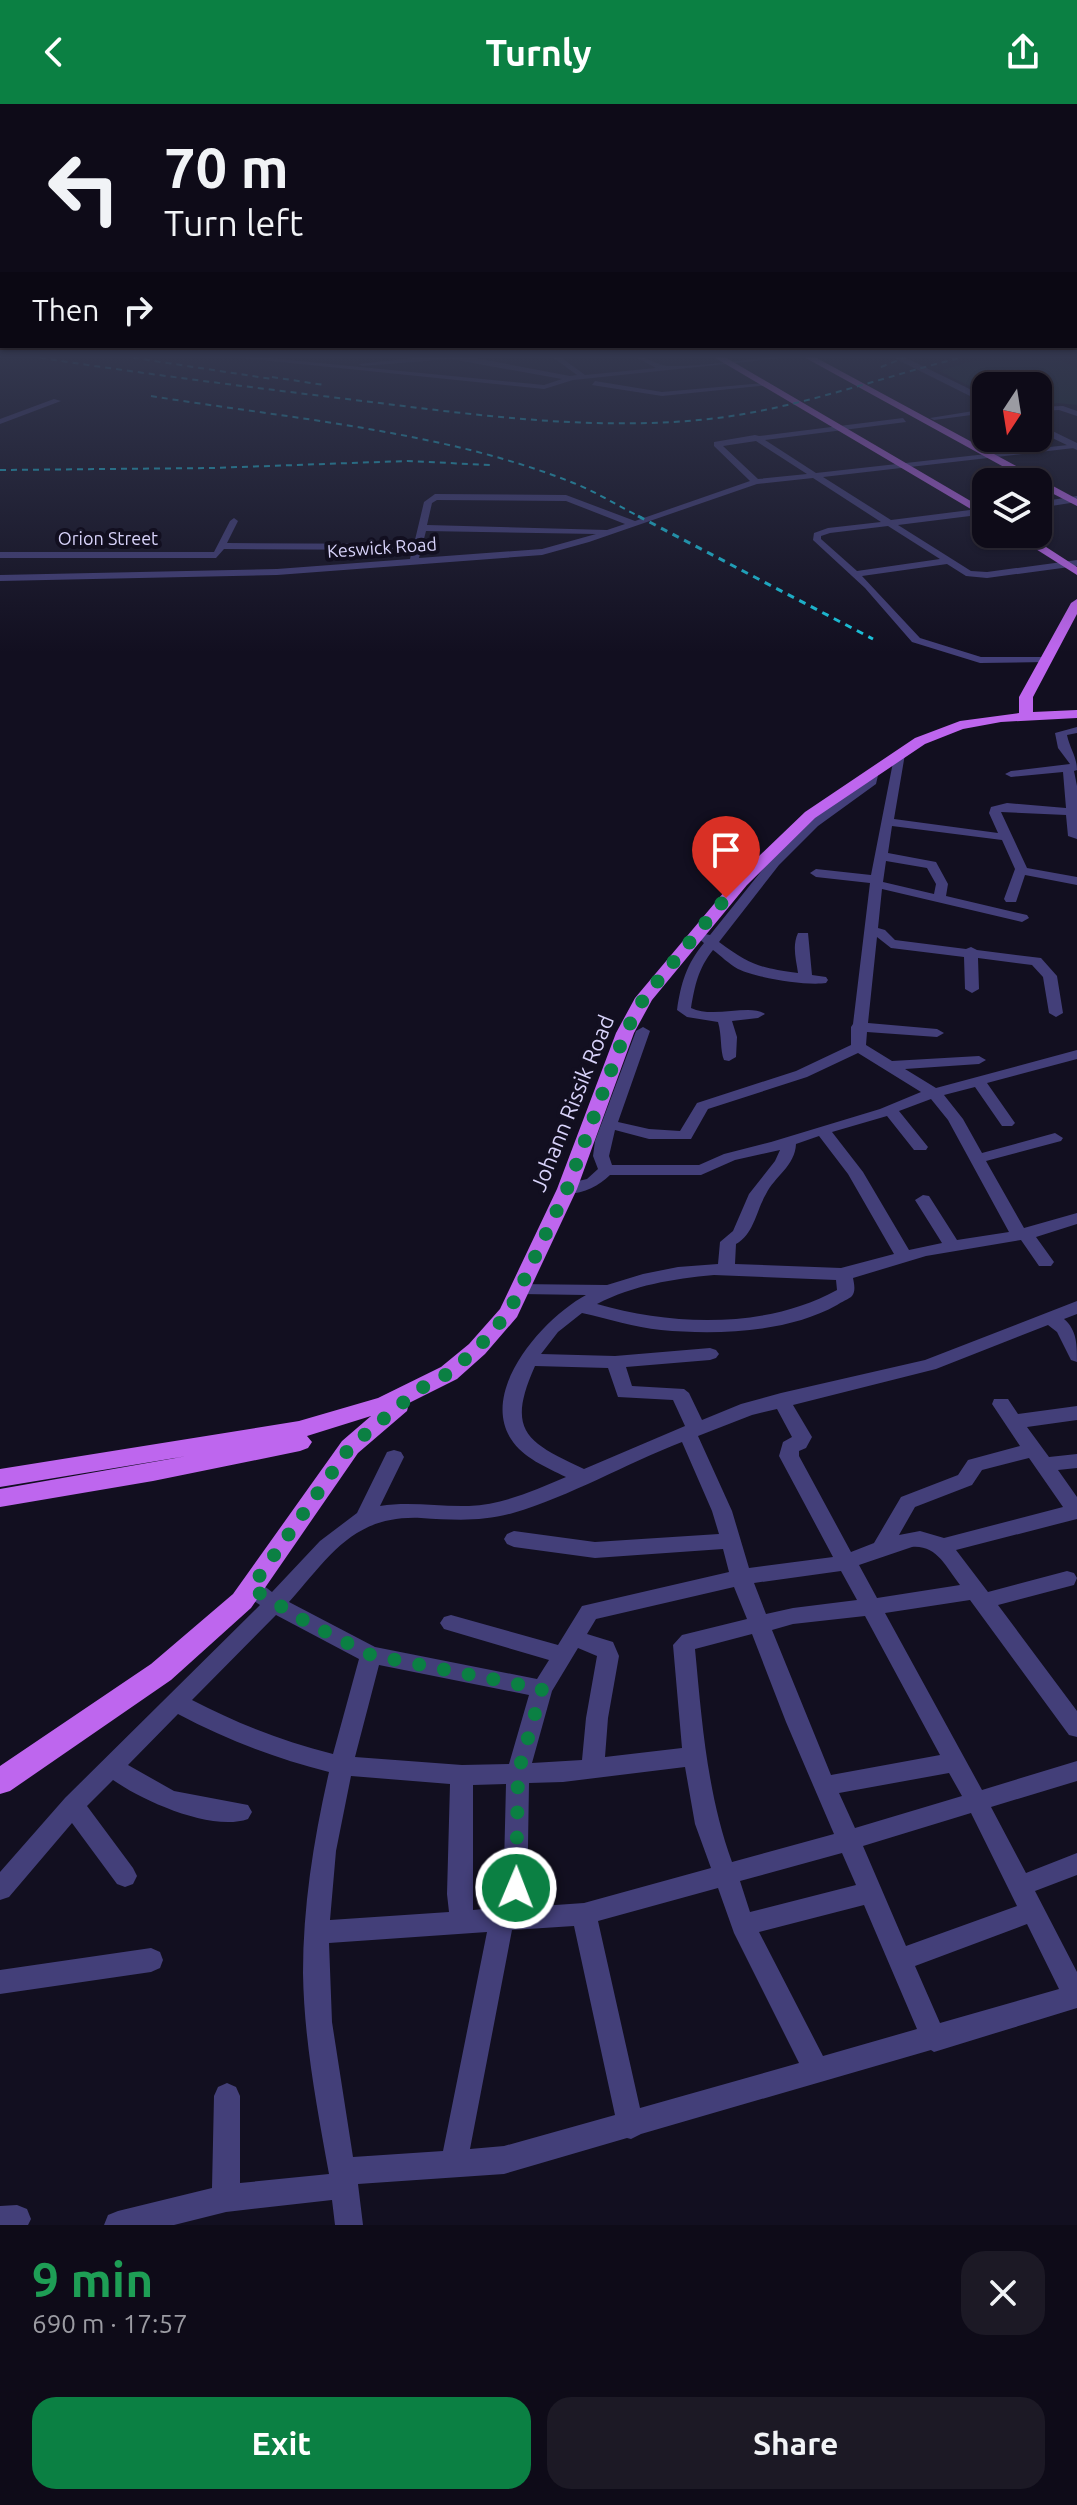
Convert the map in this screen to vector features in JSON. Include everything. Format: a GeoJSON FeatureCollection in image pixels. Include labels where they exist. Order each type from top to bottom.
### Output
{"type":"FeatureCollection","features":[{"type":"Feature","properties":{"kind":"main road"},"geometry":{"type":"LineString","coordinates":[[882,455],[972,506]]}},
{"type":"Feature","properties":{"kind":"main road"},"geometry":{"type":"LineString","coordinates":[[989,455],[1075,501]]}},
{"type":"Feature","properties":{"kind":"main road"},"geometry":{"type":"LineString","coordinates":[[1042,548],[1074,566]]}},
{"type":"Feature","properties":{"kind":"main road"},"geometry":{"type":"LineString","coordinates":[[1026,715],[1024,701],[1077,603]]}},
{"type":"Feature","properties":{"kind":"main road"},"geometry":{"type":"LineString","coordinates":[[1032,687],[1036,706],[1044,714]]}},
{"type":"Feature","properties":{"kind":"main road"},"geometry":{"type":"LineString","coordinates":[[960,725],[1000,708],[1032,687]]}},
{"type":"Feature","properties":{"kind":"main road","name":"Johann Rissik Road"},"geometry":{"type":"LineString","coordinates":[[0,1498],[265,1451],[352,1424],[449,1373],[477,1349],[509,1312],[567,1189],[625,1033],[644,998],[705,938],[784,837],[873,771],[920,741],[960,725],[1026,715],[1077,714]]}},
{"type":"Feature","properties":{"kind":"main road"},"geometry":{"type":"LineString","coordinates":[[0,1782],[161,1672],[242,1601],[350,1447],[418,1390]]}},
{"type":"Feature","properties":{"kind":"main road","name":"Johann Rissik Road"},"geometry":{"type":"LineString","coordinates":[[0,1478],[266,1436],[383,1406]]}},
{"type":"Feature","properties":{"kind":"street"},"geometry":{"type":"LineString","coordinates":[[728,455],[756,482]]}},
{"type":"Feature","properties":{"kind":"street"},"geometry":{"type":"LineString","coordinates":[[782,455],[969,574],[1074,566]]}},
{"type":"Feature","properties":{"kind":"street","name":"Keswick Road"},"geometry":{"type":"LineString","coordinates":[[0,578],[206,574],[542,552],[756,482],[989,455]]}},
{"type":"Feature","properties":{"kind":"street"},"geometry":{"type":"LineString","coordinates":[[414,562],[428,502],[447,496],[562,497],[579,501],[616,520],[637,523]]}},
{"type":"Feature","properties":{"kind":"street"},"geometry":{"type":"LineString","coordinates":[[1052,503],[1075,501]]}},
{"type":"Feature","properties":{"kind":"street"},"geometry":{"type":"LineString","coordinates":[[972,514],[828,531],[817,535],[817,540],[856,574],[916,640],[980,660],[1044,660]]}},
{"type":"Feature","properties":{"kind":"street"},"geometry":{"type":"LineString","coordinates":[[206,574],[234,521]]}},
{"type":"Feature","properties":{"kind":"street"},"geometry":{"type":"LineString","coordinates":[[423,528],[613,531]]}},
{"type":"Feature","properties":{"kind":"street","name":"Orion Street"},"geometry":{"type":"LineString","coordinates":[[0,555],[419,547]]}},
{"type":"Feature","properties":{"kind":"street"},"geometry":{"type":"LineString","coordinates":[[856,574],[949,561]]}},
{"type":"Feature","properties":{"kind":"street"},"geometry":{"type":"LineString","coordinates":[[1074,836],[1071,812],[1074,767],[1064,748],[1061,733],[1077,730]]}},
{"type":"Feature","properties":{"kind":"street"},"geometry":{"type":"LineString","coordinates":[[858,1047],[870,930],[899,754]]}},
{"type":"Feature","properties":{"kind":"street"},"geometry":{"type":"LineString","coordinates":[[1011,774],[1074,767]]}},
{"type":"Feature","properties":{"kind":"street"},"geometry":{"type":"LineString","coordinates":[[1011,899],[1020,870],[995,810],[1007,807],[1071,812]]}},
{"type":"Feature","properties":{"kind":"street"},"geometry":{"type":"LineString","coordinates":[[888,822],[1004,837]]}},
{"type":"Feature","properties":{"kind":"street"},"geometry":{"type":"LineString","coordinates":[[881,856],[932,865],[942,884],[939,899]]}},
{"type":"Feature","properties":{"kind":"street"},"geometry":{"type":"LineString","coordinates":[[1020,870],[1077,881]]}},
{"type":"Feature","properties":{"kind":"street"},"geometry":{"type":"LineString","coordinates":[[816,873],[877,882],[1022,918]]}},
{"type":"Feature","properties":{"kind":"street"},"geometry":{"type":"LineString","coordinates":[[870,930],[880,933],[891,944],[1036,961],[1050,976],[1056,1013]]}},
{"type":"Feature","properties":{"kind":"street"},"geometry":{"type":"LineString","coordinates":[[758,1014],[724,1017],[689,1014],[684,1010],[689,978],[705,938],[743,966],[813,980],[801,946],[803,936]]}},
{"type":"Feature","properties":{"kind":"street"},"geometry":{"type":"LineString","coordinates":[[971,951],[972,989]]}},
{"type":"Feature","properties":{"kind":"street"},"geometry":{"type":"LineString","coordinates":[[724,1017],[730,1037],[729,1057]]}},
{"type":"Feature","properties":{"kind":"street"},"geometry":{"type":"LineString","coordinates":[[858,1027],[937,1033]]}},
{"type":"Feature","properties":{"kind":"street"},"geometry":{"type":"LineString","coordinates":[[606,1170],[601,1156],[608,1124],[643,1031]]}},
{"type":"Feature","properties":{"kind":"street"},"geometry":{"type":"LineString","coordinates":[[858,1047],[935,1094],[955,1119],[1022,1234],[1045,1262]]}},
{"type":"Feature","properties":{"kind":"street"},"geometry":{"type":"LineString","coordinates":[[608,1124],[649,1134],[685,1136],[700,1108],[706,1104],[840,1059],[858,1047]]}},
{"type":"Feature","properties":{"kind":"street"},"geometry":{"type":"LineString","coordinates":[[567,1189],[593,1183],[606,1170],[701,1170],[730,1157],[788,1143],[935,1094],[1077,1054]]}},
{"type":"Feature","properties":{"kind":"street"},"geometry":{"type":"LineString","coordinates":[[889,1066],[979,1060]]}},
{"type":"Feature","properties":{"kind":"street"},"geometry":{"type":"LineString","coordinates":[[979,1082],[1007,1123]]}},
{"type":"Feature","properties":{"kind":"street"},"geometry":{"type":"LineString","coordinates":[[890,1110],[920,1147]]}},
{"type":"Feature","properties":{"kind":"street"},"geometry":{"type":"LineString","coordinates":[[823,1131],[855,1172],[904,1256]]}},
{"type":"Feature","properties":{"kind":"street"},"geometry":{"type":"LineString","coordinates":[[977,1159],[1055,1138]]}},
{"type":"Feature","properties":{"kind":"street"},"geometry":{"type":"LineString","coordinates":[[726,1269],[728,1242],[742,1231],[759,1191],[784,1162],[788,1143]]}},
{"type":"Feature","properties":{"kind":"street"},"geometry":{"type":"LineString","coordinates":[[923,1200],[954,1248]]}},
{"type":"Feature","properties":{"kind":"street"},"geometry":{"type":"LineString","coordinates":[[584,1477],[545,1460],[516,1435],[511,1418],[512,1398],[520,1372],[564,1314],[604,1290],[627,1281],[726,1269],[844,1274],[904,1256],[1022,1234],[1077,1218]]}},
{"type":"Feature","properties":{"kind":"street"},"geometry":{"type":"LineString","coordinates":[[578,1306],[653,1322],[769,1322],[829,1304],[846,1292],[844,1274]]}},
{"type":"Feature","properties":{"kind":"street"},"geometry":{"type":"LineString","coordinates":[[521,1288],[604,1290]]}},
{"type":"Feature","properties":{"kind":"street"},"geometry":{"type":"LineString","coordinates":[[0,1889],[111,1766],[341,1533],[364,1519],[411,1508],[482,1513],[510,1507],[692,1430],[781,1400],[930,1365],[1077,1307]]}},
{"type":"Feature","properties":{"kind":"street"},"geometry":{"type":"LineString","coordinates":[[1050,1318],[1064,1328],[1077,1356]]}},
{"type":"Feature","properties":{"kind":"street"},"geometry":{"type":"LineString","coordinates":[[529,1360],[615,1362],[710,1354]]}},
{"type":"Feature","properties":{"kind":"street"},"geometry":{"type":"LineString","coordinates":[[615,1362],[625,1392],[677,1394],[682,1398],[759,1625],[846,1841],[934,2039]]}},
{"type":"Feature","properties":{"kind":"street"},"geometry":{"type":"LineString","coordinates":[[118,2225],[226,2198],[329,2188],[343,2176],[454,2161],[504,2160],[1076,1996],[977,1802],[844,1563],[789,1456],[790,1447],[799,1443],[802,1437],[781,1400]]}},
{"type":"Feature","properties":{"kind":"street"},"geometry":{"type":"LineString","coordinates":[[942,1546],[1077,1511],[1001,1404]]}},
{"type":"Feature","properties":{"kind":"street"},"geometry":{"type":"LineString","coordinates":[[1012,1422],[1077,1413]]}},
{"type":"Feature","properties":{"kind":"street"},"geometry":{"type":"LineString","coordinates":[[364,1519],[394,1457]]}},
{"type":"Feature","properties":{"kind":"street"},"geometry":{"type":"LineString","coordinates":[[881,1548],[908,1502],[965,1480],[975,1465],[1038,1458],[1077,1461]]}},
{"type":"Feature","properties":{"kind":"street"},"geometry":{"type":"LineString","coordinates":[[454,2161],[509,1918],[518,1773],[542,1689],[589,1612],[741,1577],[844,1563],[915,1538],[930,1538],[942,1546],[1074,1718]]}},
{"type":"Feature","properties":{"kind":"street"},"geometry":{"type":"LineString","coordinates":[[514,1539],[595,1550],[730,1541]]}},
{"type":"Feature","properties":{"kind":"street"},"geometry":{"type":"LineString","coordinates":[[817,2072],[743,1925],[707,1824],[694,1756],[684,1645],[793,1616],[979,1596],[1067,1579]]}},
{"type":"Feature","properties":{"kind":"street"},"geometry":{"type":"LineString","coordinates":[[251,1588],[274,1604],[371,1655],[542,1689]]}},
{"type":"Feature","properties":{"kind":"street"},"geometry":{"type":"LineString","coordinates":[[451,1623],[568,1647],[608,1650],[593,1768]]}},
{"type":"Feature","properties":{"kind":"street"},"geometry":{"type":"LineString","coordinates":[[349,2225],[322,2047],[316,1973],[317,1932],[329,1813],[339,1765],[371,1655]]}},
{"type":"Feature","properties":{"kind":"street"},"geometry":{"type":"LineString","coordinates":[[175,1702],[225,1728],[280,1750],[339,1765],[462,1775],[593,1768],[694,1756]]}},
{"type":"Feature","properties":{"kind":"street"},"geometry":{"type":"LineString","coordinates":[[824,1786],[954,1762]]}},
{"type":"Feature","properties":{"kind":"street"},"geometry":{"type":"LineString","coordinates":[[111,1766],[149,1794],[184,1807],[240,1812]]}},
{"type":"Feature","properties":{"kind":"street"},"geometry":{"type":"LineString","coordinates":[[317,1932],[584,1914],[846,1841],[1077,1771]]}},
{"type":"Feature","properties":{"kind":"street"},"geometry":{"type":"LineString","coordinates":[[462,1775],[459,1894],[462,1921]]}},
{"type":"Feature","properties":{"kind":"street"},"geometry":{"type":"LineString","coordinates":[[73,1805],[125,1876]]}},
{"type":"Feature","properties":{"kind":"street"},"geometry":{"type":"LineString","coordinates":[[1020,1886],[1077,1864]]}},
{"type":"Feature","properties":{"kind":"street"},"geometry":{"type":"LineString","coordinates":[[743,1925],[869,1893]]}},
{"type":"Feature","properties":{"kind":"street"},"geometry":{"type":"LineString","coordinates":[[899,1960],[1033,1911]]}},
{"type":"Feature","properties":{"kind":"street"},"geometry":{"type":"LineString","coordinates":[[584,1914],[631,2126]]}},
{"type":"Feature","properties":{"kind":"street"},"geometry":{"type":"LineString","coordinates":[[0,1982],[151,1960]]}},
{"type":"Feature","properties":{"kind":"street"},"geometry":{"type":"LineString","coordinates":[[226,2198],[227,2096]]}},
{"type":"Feature","properties":{"kind":"railway"},"geometry":{"type":"LineString","coordinates":[[487,455],[571,482],[642,518]]}},
{"type":"Feature","properties":{"kind":"railway"},"geometry":{"type":"LineString","coordinates":[[0,470],[212,468],[407,461],[490,465]]}},
{"type":"Feature","properties":{"kind":"railway"},"geometry":{"type":"LineString","coordinates":[[638,516],[873,639]]}},
{"type":"Feature","properties":{"kind":"route"},"geometry":{"type":"LineString","coordinates":[[516,1888],[518,1773],[542,1689],[371,1655],[308,1623],[251,1588],[350,1447],[418,1390],[449,1373],[477,1349],[509,1312],[567,1189],[578,1152],[625,1033],[644,998],[726,898]]}}]}
